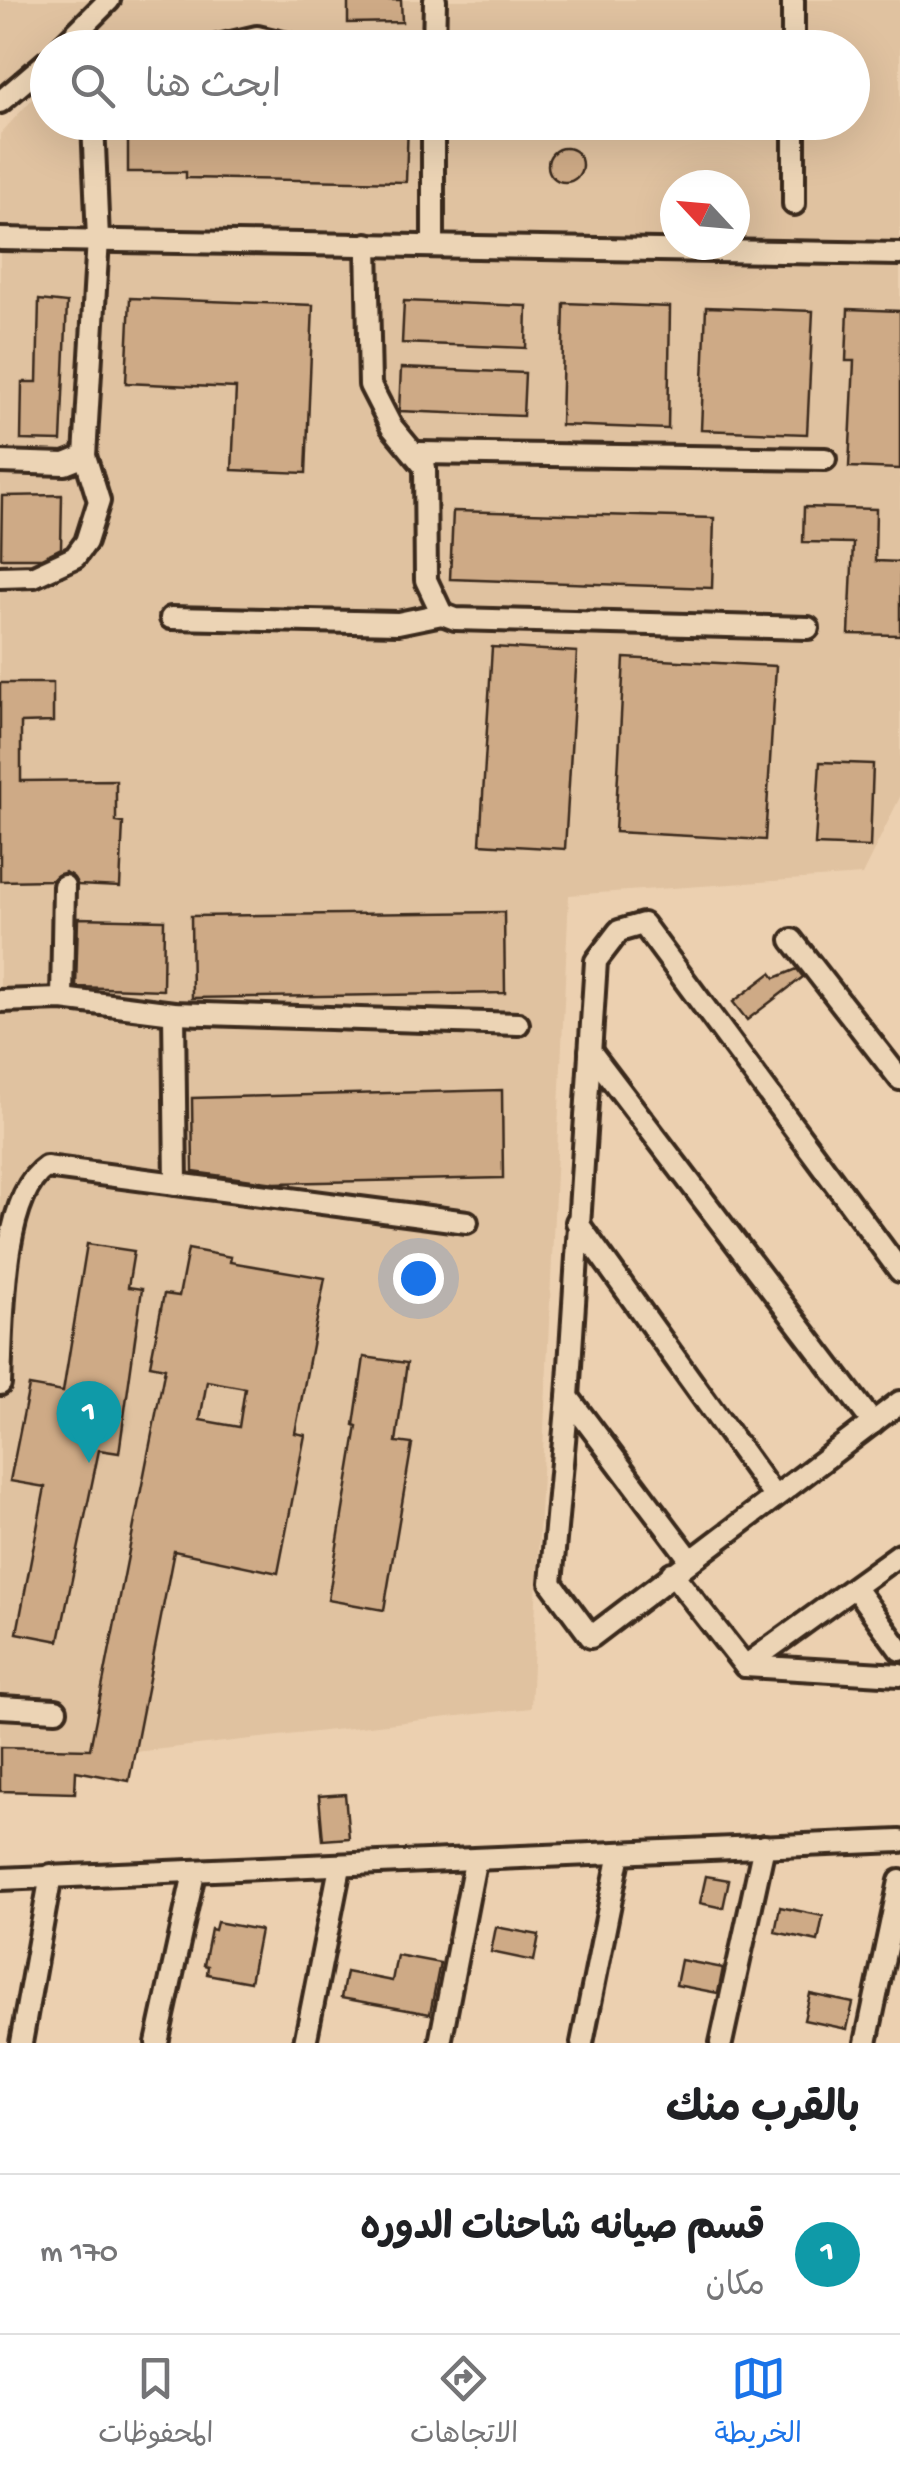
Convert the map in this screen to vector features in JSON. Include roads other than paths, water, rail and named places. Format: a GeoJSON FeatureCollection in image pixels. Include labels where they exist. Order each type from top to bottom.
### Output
{"type":"FeatureCollection","features":[{"type":"Feature","properties":{"kind":"street"},"geometry":{"type":"LineString","coordinates":[[79,30],[109,0]]}},
{"type":"Feature","properties":{"kind":"street"},"geometry":{"type":"LineString","coordinates":[[434,30],[435,0]]}},
{"type":"Feature","properties":{"kind":"street"},"geometry":{"type":"LineString","coordinates":[[793,0],[793,30]]}},
{"type":"Feature","properties":{"kind":"street"},"geometry":{"type":"LineString","coordinates":[[0,102],[30,76]]}},
{"type":"Feature","properties":{"kind":"street"},"geometry":{"type":"LineString","coordinates":[[0,577],[34,576],[75,557],[86,542],[99,501],[85,456],[98,239],[94,140]]}},
{"type":"Feature","properties":{"kind":"street"},"geometry":{"type":"LineString","coordinates":[[433,140],[433,245]]}},
{"type":"Feature","properties":{"kind":"street"},"geometry":{"type":"LineString","coordinates":[[794,140],[794,204]]}},
{"type":"Feature","properties":{"kind":"street"},"geometry":{"type":"LineString","coordinates":[[0,240],[900,254]]}},
{"type":"Feature","properties":{"kind":"street"},"geometry":{"type":"LineString","coordinates":[[367,244],[370,384],[391,426],[418,454],[425,468],[426,580],[442,614]]}},
{"type":"Feature","properties":{"kind":"street"},"geometry":{"type":"LineString","coordinates":[[418,454],[825,459]]}},
{"type":"Feature","properties":{"kind":"street"},"geometry":{"type":"LineString","coordinates":[[0,462],[65,464],[85,456]]}},
{"type":"Feature","properties":{"kind":"street"},"geometry":{"type":"LineString","coordinates":[[171,618],[398,623],[442,614],[455,619],[808,628]]}},
{"type":"Feature","properties":{"kind":"street"},"geometry":{"type":"LineString","coordinates":[[62,999],[64,886]]}},
{"type":"Feature","properties":{"kind":"street"},"geometry":{"type":"LineString","coordinates":[[900,1271],[643,924],[619,931],[596,961],[568,1397],[551,1583],[591,1637],[900,1402]]}},
{"type":"Feature","properties":{"kind":"street"},"geometry":{"type":"LineString","coordinates":[[792,940],[900,1079]]}},
{"type":"Feature","properties":{"kind":"street"},"geometry":{"type":"LineString","coordinates":[[0,1001],[62,999],[174,1014],[518,1024]]}},
{"type":"Feature","properties":{"kind":"street"},"geometry":{"type":"LineString","coordinates":[[174,1014],[176,1184]]}},
{"type":"Feature","properties":{"kind":"street"},"geometry":{"type":"LineString","coordinates":[[590,1050],[872,1422]]}},
{"type":"Feature","properties":{"kind":"street"},"geometry":{"type":"LineString","coordinates":[[0,1384],[8,1228],[31,1176],[46,1166],[467,1222]]}},
{"type":"Feature","properties":{"kind":"street"},"geometry":{"type":"LineString","coordinates":[[577,1222],[774,1496]]}},
{"type":"Feature","properties":{"kind":"street"},"geometry":{"type":"LineString","coordinates":[[568,1397],[690,1560]]}},
{"type":"Feature","properties":{"kind":"street"},"geometry":{"type":"LineString","coordinates":[[745,1666],[900,1554]]}},
{"type":"Feature","properties":{"kind":"street"},"geometry":{"type":"LineString","coordinates":[[672,1573],[745,1666],[900,1675]]}},
{"type":"Feature","properties":{"kind":"street"},"geometry":{"type":"LineString","coordinates":[[855,1588],[900,1650]]}},
{"type":"Feature","properties":{"kind":"street"},"geometry":{"type":"LineString","coordinates":[[0,1707],[56,1710]]}},
{"type":"Feature","properties":{"kind":"street"},"geometry":{"type":"LineString","coordinates":[[0,1878],[475,1862],[900,1841]]}},
{"type":"Feature","properties":{"kind":"street"},"geometry":{"type":"LineString","coordinates":[[721,2043],[764,1846]]}},
{"type":"Feature","properties":{"kind":"street"},"geometry":{"type":"LineString","coordinates":[[582,2043],[620,1852]]}},
{"type":"Feature","properties":{"kind":"street"},"geometry":{"type":"LineString","coordinates":[[440,2043],[475,1862]]}},
{"type":"Feature","properties":{"kind":"street"},"geometry":{"type":"LineString","coordinates":[[305,2043],[340,1867]]}},
{"type":"Feature","properties":{"kind":"street"},"geometry":{"type":"LineString","coordinates":[[157,2043],[194,1873]]}},
{"type":"Feature","properties":{"kind":"street"},"geometry":{"type":"LineString","coordinates":[[21,2043],[51,1875]]}},
{"type":"Feature","properties":{"kind":"street"},"geometry":{"type":"LineString","coordinates":[[866,2043],[900,1881]]}},
{"type":"Feature","properties":{"kind":"place","name":"قسم صيانه شاحنات الدوره"},"geometry":{"type":"Point","coordinates":[89,1463]}}]}
